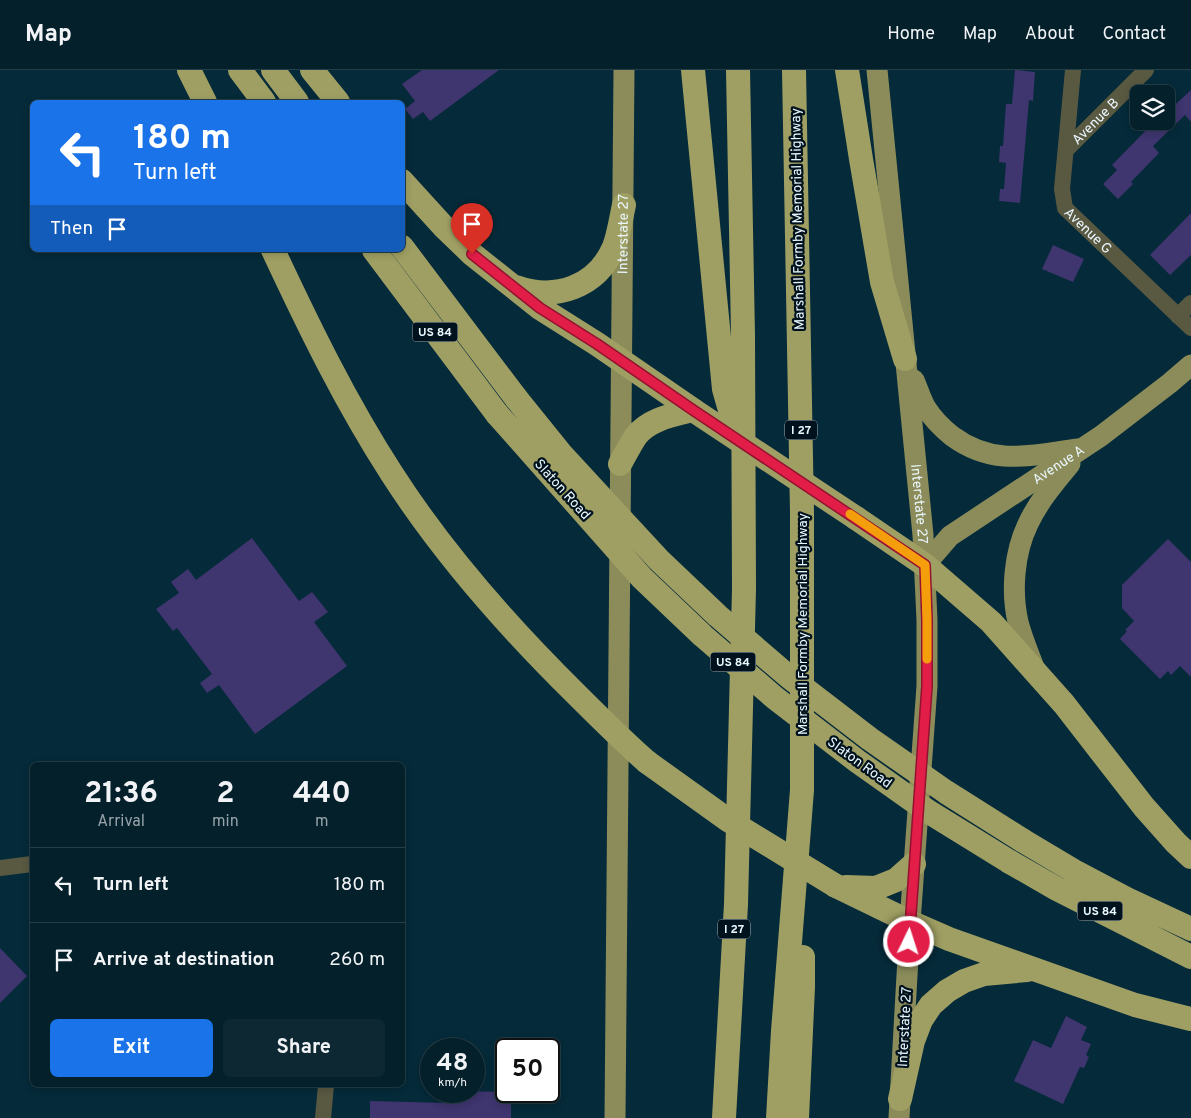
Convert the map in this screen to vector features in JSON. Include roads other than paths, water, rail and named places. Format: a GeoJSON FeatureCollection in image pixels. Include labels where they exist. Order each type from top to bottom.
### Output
{"type":"FeatureCollection","features":[{"type":"Feature","properties":{"kind":"highway"},"geometry":{"type":"LineString","coordinates":[[189,70],[204,100]]}},
{"type":"Feature","properties":{"kind":"highway"},"geometry":{"type":"LineString","coordinates":[[240,70],[262,100]]}},
{"type":"Feature","properties":{"kind":"highway"},"geometry":{"type":"LineString","coordinates":[[273,70],[296,100]]}},
{"type":"Feature","properties":{"kind":"highway"},"geometry":{"type":"LineString","coordinates":[[312,70],[336,100]]}},
{"type":"Feature","properties":{"kind":"highway"},"geometry":{"type":"LineString","coordinates":[[693,70],[724,389],[743,458]]}},
{"type":"Feature","properties":{"kind":"highway","name":"I 27"},"geometry":{"type":"LineString","coordinates":[[724,1118],[736,904],[744,590],[743,335],[738,70]]}},
{"type":"Feature","properties":{"kind":"highway","name":"Marshall Formby Memorial Highway"},"geometry":{"type":"LineString","coordinates":[[778,1118],[802,790],[802,513],[794,70]]}},
{"type":"Feature","properties":{"kind":"highway"},"geometry":{"type":"LineString","coordinates":[[847,70],[882,282],[905,359]]}},
{"type":"Feature","properties":{"kind":"highway"},"geometry":{"type":"LineString","coordinates":[[405,184],[472,254],[540,308],[621,360],[925,565],[991,622],[1035,670],[1144,806],[1191,857]]}},
{"type":"Feature","properties":{"kind":"highway"},"geometry":{"type":"LineString","coordinates":[[510,284],[538,293],[550,293],[564,291],[587,280],[598,271],[615,245],[624,205]]}},
{"type":"Feature","properties":{"kind":"highway","name":"Slaton Road"},"geometry":{"type":"LineString","coordinates":[[405,251],[516,398],[562,455],[659,560],[718,616],[788,676],[870,739],[946,792],[1074,871],[1191,929]]}},
{"type":"Feature","properties":{"kind":"highway"},"geometry":{"type":"LineString","coordinates":[[274,252],[329,367],[365,430],[419,514],[483,596],[533,652],[617,736],[646,762],[728,820],[836,886],[910,922],[1034,970],[1135,1005],[1191,1019]]}},
{"type":"Feature","properties":{"kind":"highway","name":"Slaton Road"},"geometry":{"type":"LineString","coordinates":[[376,252],[497,414],[642,578],[703,636],[775,698],[857,761],[929,812],[1057,889],[1191,957]]}},
{"type":"Feature","properties":{"kind":"highway"},"geometry":{"type":"LineString","coordinates":[[620,464],[637,435],[650,424],[669,416],[693,410]]}},
{"type":"Feature","properties":{"kind":"highway"},"geometry":{"type":"LineString","coordinates":[[797,1118],[803,986],[802,790]]}},
{"type":"Feature","properties":{"kind":"highway"},"geometry":{"type":"LineString","coordinates":[[836,886],[876,888],[896,880],[914,864]]}},
{"type":"Feature","properties":{"kind":"highway"},"geometry":{"type":"LineString","coordinates":[[900,1108],[913,1040],[921,1020],[931,1005],[947,991],[964,981],[984,974],[1034,970]]}},
{"type":"Feature","properties":{"kind":"main road","name":"Interstate 27"},"geometry":{"type":"LineString","coordinates":[[615,1118],[624,70]]}},
{"type":"Feature","properties":{"kind":"main road","name":"Interstate 27"},"geometry":{"type":"LineString","coordinates":[[877,70],[923,535],[927,620],[927,686],[910,922],[900,1108]]}},
{"type":"Feature","properties":{"kind":"main road"},"geometry":{"type":"LineString","coordinates":[[905,359],[926,408],[941,428],[974,449],[993,455],[1009,457],[1083,448]]}},
{"type":"Feature","properties":{"kind":"main road","name":"Avenue A"},"geometry":{"type":"LineString","coordinates":[[925,565],[950,536],[1083,448],[1139,407],[1191,365]]}},
{"type":"Feature","properties":{"kind":"main road"},"geometry":{"type":"LineString","coordinates":[[1035,670],[1018,622],[1014,581],[1017,558],[1028,524],[1040,503],[1083,448]]}},
{"type":"Feature","properties":{"kind":"street","name":"Avenue G"},"geometry":{"type":"LineString","coordinates":[[1073,70],[1062,189],[1065,208],[1191,328]]}},
{"type":"Feature","properties":{"kind":"street","name":"Avenue B"},"geometry":{"type":"LineString","coordinates":[[1066,150],[1146,70]]}},
{"type":"Feature","properties":{"kind":"street"},"geometry":{"type":"LineString","coordinates":[[1178,316],[1191,303]]}},
{"type":"Feature","properties":{"kind":"street"},"geometry":{"type":"LineString","coordinates":[[0,868],[30,864]]}},
{"type":"Feature","properties":{"kind":"street"},"geometry":{"type":"LineString","coordinates":[[1135,1005],[1191,1027]]}},
{"type":"Feature","properties":{"kind":"street"},"geometry":{"type":"LineString","coordinates":[[323,1118],[326,1087]]}}]}
